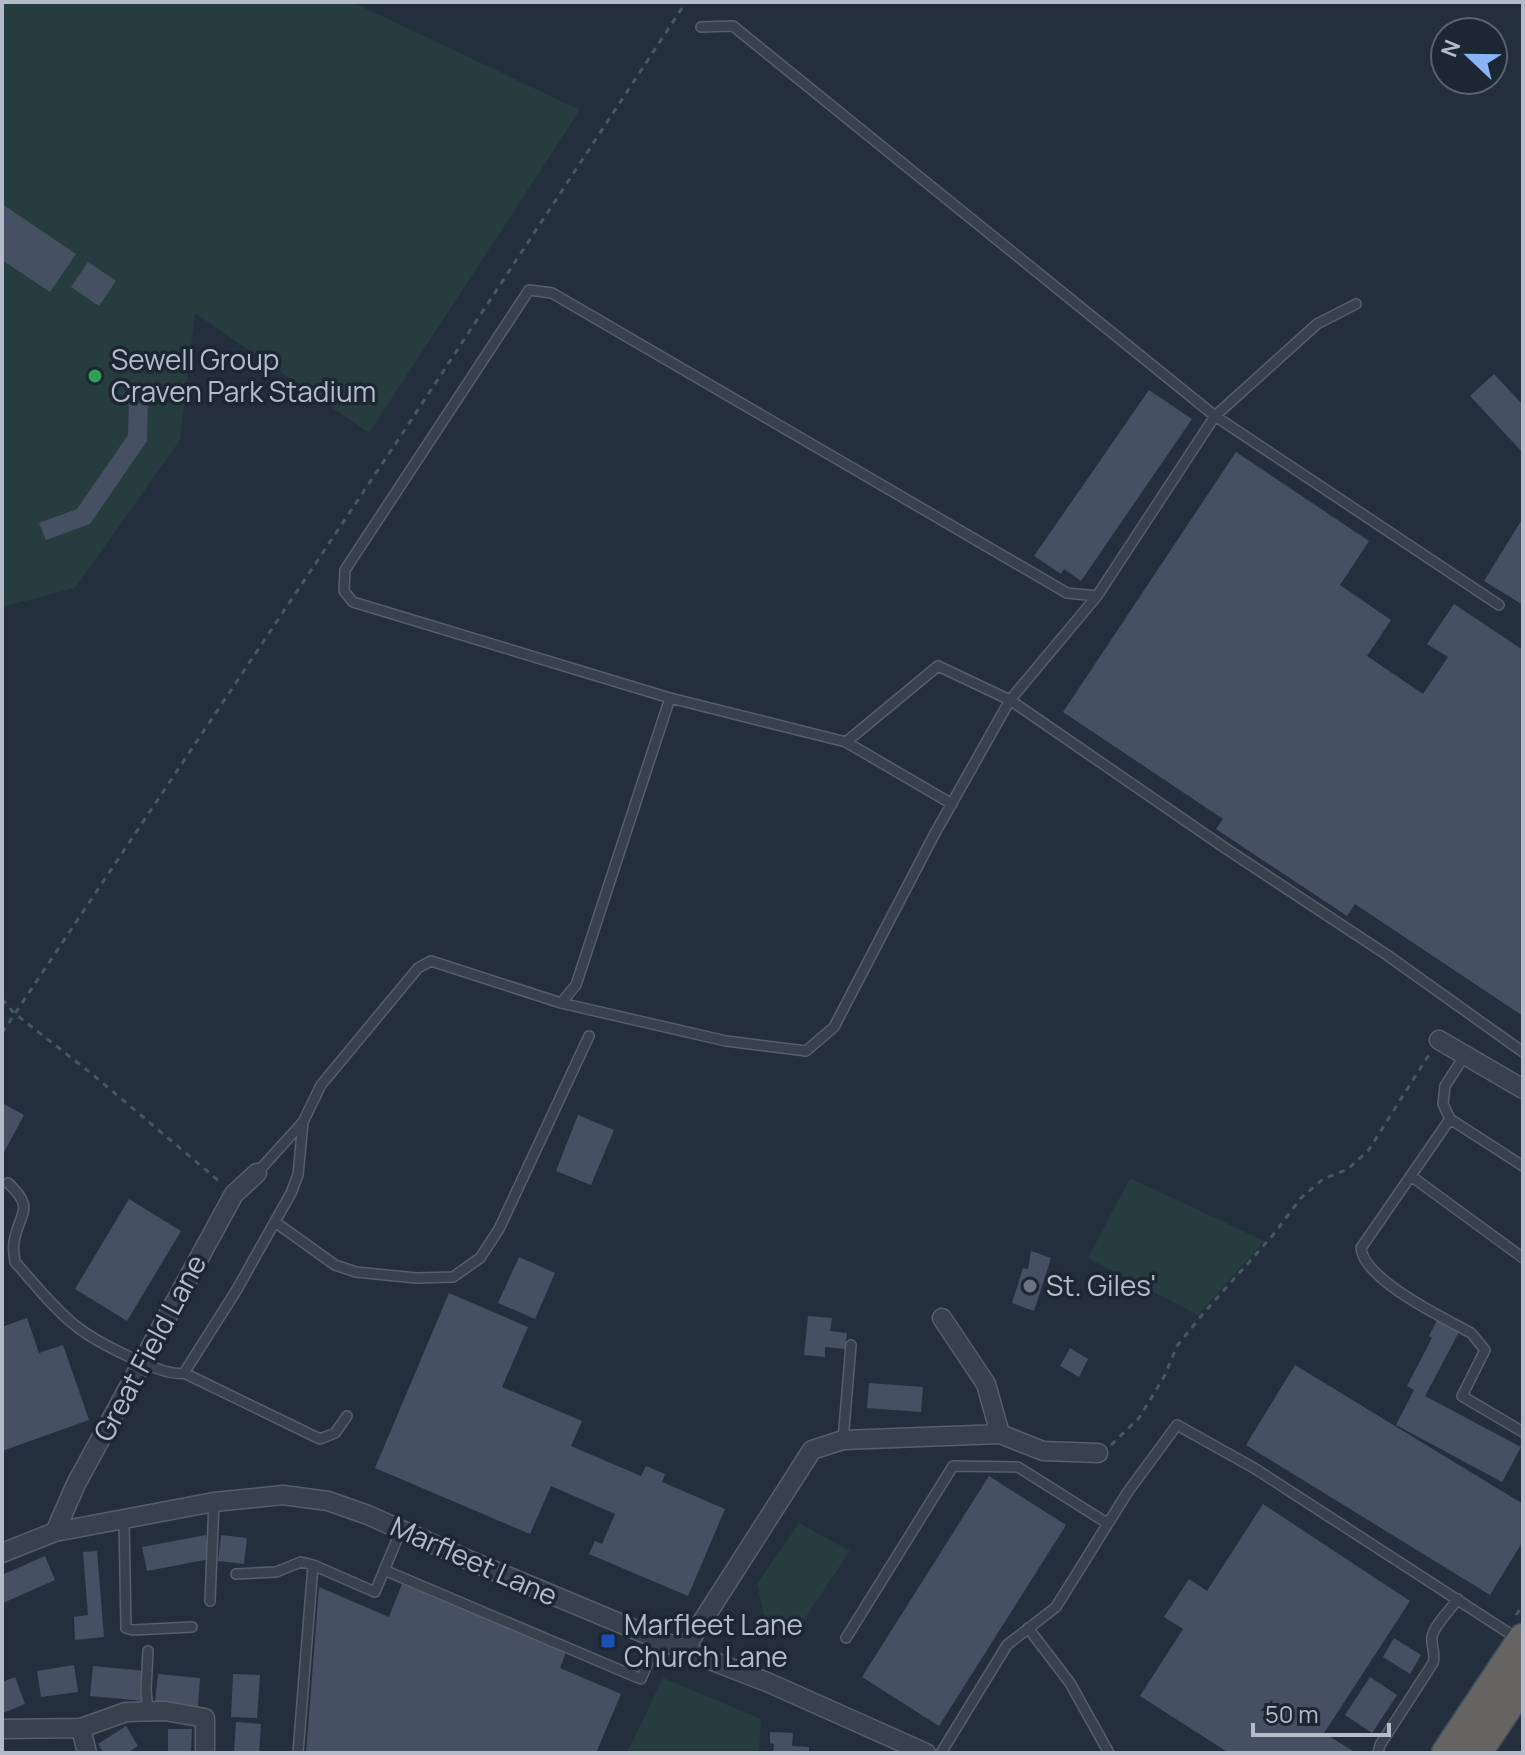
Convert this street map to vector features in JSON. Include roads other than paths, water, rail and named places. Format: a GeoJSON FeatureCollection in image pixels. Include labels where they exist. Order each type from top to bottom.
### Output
{"type":"FeatureCollection","features":[{"type":"Feature","properties":{"kind":"highway"},"geometry":{"type":"LineString","coordinates":[[1447,1753],[1522,1640]]}},
{"type":"Feature","properties":{"kind":"highway"},"geometry":{"type":"LineString","coordinates":[[1476,1753],[1523,1683]]}},
{"type":"Feature","properties":{"kind":"street"},"geometry":{"type":"LineString","coordinates":[[1439,1040],[1523,1089]]}},
{"type":"Feature","properties":{"kind":"street","name":"Great Field Lane"},"geometry":{"type":"LineString","coordinates":[[55,1532],[76,1484],[234,1194],[257,1173]]}},
{"type":"Feature","properties":{"kind":"street"},"geometry":{"type":"LineString","coordinates":[[942,1318],[986,1384],[1000,1434]]}},
{"type":"Feature","properties":{"kind":"street"},"geometry":{"type":"LineString","coordinates":[[684,1650],[812,1450],[843,1440],[1000,1434],[1043,1451],[1098,1453]]}},
{"type":"Feature","properties":{"kind":"street","name":"Marfleet Lane"},"geometry":{"type":"LineString","coordinates":[[2,1553],[55,1532],[214,1502],[283,1495],[328,1501],[767,1682],[926,1753]]}},
{"type":"Feature","properties":{"kind":"street"},"geometry":{"type":"LineString","coordinates":[[2,1729],[81,1728],[126,1712],[165,1711],[205,1718],[205,1753]]}},
{"type":"Feature","properties":{"kind":"street"},"geometry":{"type":"LineString","coordinates":[[81,1728],[87,1753]]}},
{"type":"Feature","properties":{"kind":"lane"},"geometry":{"type":"LineString","coordinates":[[701,27],[733,26],[1215,416],[1499,605]]}},
{"type":"Feature","properties":{"kind":"lane"},"geometry":{"type":"LineString","coordinates":[[952,804],[846,742],[670,698],[353,602],[344,591],[345,570],[529,290],[552,293],[1067,593],[1097,596]]}},
{"type":"Feature","properties":{"kind":"lane"},"geometry":{"type":"LineString","coordinates":[[257,1173],[303,1122],[321,1085],[418,968],[431,961],[440,961],[561,1003],[726,1041],[806,1051],[834,1027],[1010,700],[1097,596],[1215,416],[1317,324],[1356,304]]}},
{"type":"Feature","properties":{"kind":"lane"},"geometry":{"type":"LineString","coordinates":[[846,742],[938,666],[1010,700],[1387,955],[1523,1052]]}},
{"type":"Feature","properties":{"kind":"lane"},"geometry":{"type":"LineString","coordinates":[[561,1003],[576,985],[670,698]]}},
{"type":"Feature","properties":{"kind":"lane"},"geometry":{"type":"LineString","coordinates":[[275,1222],[335,1265],[356,1272],[416,1278],[453,1277],[480,1258],[499,1229],[589,1036]]}},
{"type":"Feature","properties":{"kind":"lane"},"geometry":{"type":"LineString","coordinates":[[1465,1055],[1445,1086],[1443,1104],[1450,1119],[1523,1166]]}},
{"type":"Feature","properties":{"kind":"lane"},"geometry":{"type":"LineString","coordinates":[[1450,1119],[1361,1248],[1361,1257],[1373,1273],[1471,1333],[1479,1341],[1485,1350],[1462,1396],[1523,1432]]}},
{"type":"Feature","properties":{"kind":"lane"},"geometry":{"type":"LineString","coordinates":[[184,1373],[236,1291],[298,1175],[303,1122]]}},
{"type":"Feature","properties":{"kind":"lane"},"geometry":{"type":"LineString","coordinates":[[1411,1176],[1523,1258]]}},
{"type":"Feature","properties":{"kind":"lane"},"geometry":{"type":"LineString","coordinates":[[8,1183],[22,1196],[25,1207],[14,1241],[15,1262],[76,1326],[141,1363],[172,1374],[184,1373],[320,1439],[335,1433],[347,1416]]}},
{"type":"Feature","properties":{"kind":"lane"},"geometry":{"type":"LineString","coordinates":[[843,1440],[851,1345]]}},
{"type":"Feature","properties":{"kind":"lane"},"geometry":{"type":"LineString","coordinates":[[941,1753],[1007,1645],[1056,1607],[1107,1523],[1177,1425],[1254,1468],[1522,1640]]}},
{"type":"Feature","properties":{"kind":"lane"},"geometry":{"type":"LineString","coordinates":[[846,1638],[953,1466],[1018,1467],[1107,1523]]}},
{"type":"Feature","properties":{"kind":"lane"},"geometry":{"type":"LineString","coordinates":[[210,1601],[214,1502]]}},
{"type":"Feature","properties":{"kind":"lane"},"geometry":{"type":"LineString","coordinates":[[124,1519],[126,1628],[192,1627]]}},
{"type":"Feature","properties":{"kind":"lane"},"geometry":{"type":"LineString","coordinates":[[236,1574],[276,1572],[301,1562],[375,1592],[401,1530]]}},
{"type":"Feature","properties":{"kind":"lane"},"geometry":{"type":"LineString","coordinates":[[298,1753],[313,1565]]}},
{"type":"Feature","properties":{"kind":"lane"},"geometry":{"type":"LineString","coordinates":[[384,1570],[641,1679],[658,1639]]}},
{"type":"Feature","properties":{"kind":"lane"},"geometry":{"type":"LineString","coordinates":[[1378,1753],[1380,1745],[1433,1663],[1436,1655],[1432,1639],[1434,1632],[1458,1599]]}},
{"type":"Feature","properties":{"kind":"lane"},"geometry":{"type":"LineString","coordinates":[[1028,1628],[1070,1683],[1109,1753]]}},
{"type":"Feature","properties":{"kind":"lane"},"geometry":{"type":"LineString","coordinates":[[148,1651],[148,1712]]}},
{"type":"Feature","properties":{"kind":"place","name":"Sewell Group Craven Park Stadium"},"geometry":{"type":"Point","coordinates":[95,376]}},
{"type":"Feature","properties":{"kind":"place","name":"St. Giles'"},"geometry":{"type":"Point","coordinates":[1030,1286]}},
{"type":"Feature","properties":{"kind":"place","name":"Marfleet Lane Church Lane"},"geometry":{"type":"Point","coordinates":[608,1641]}}]}
